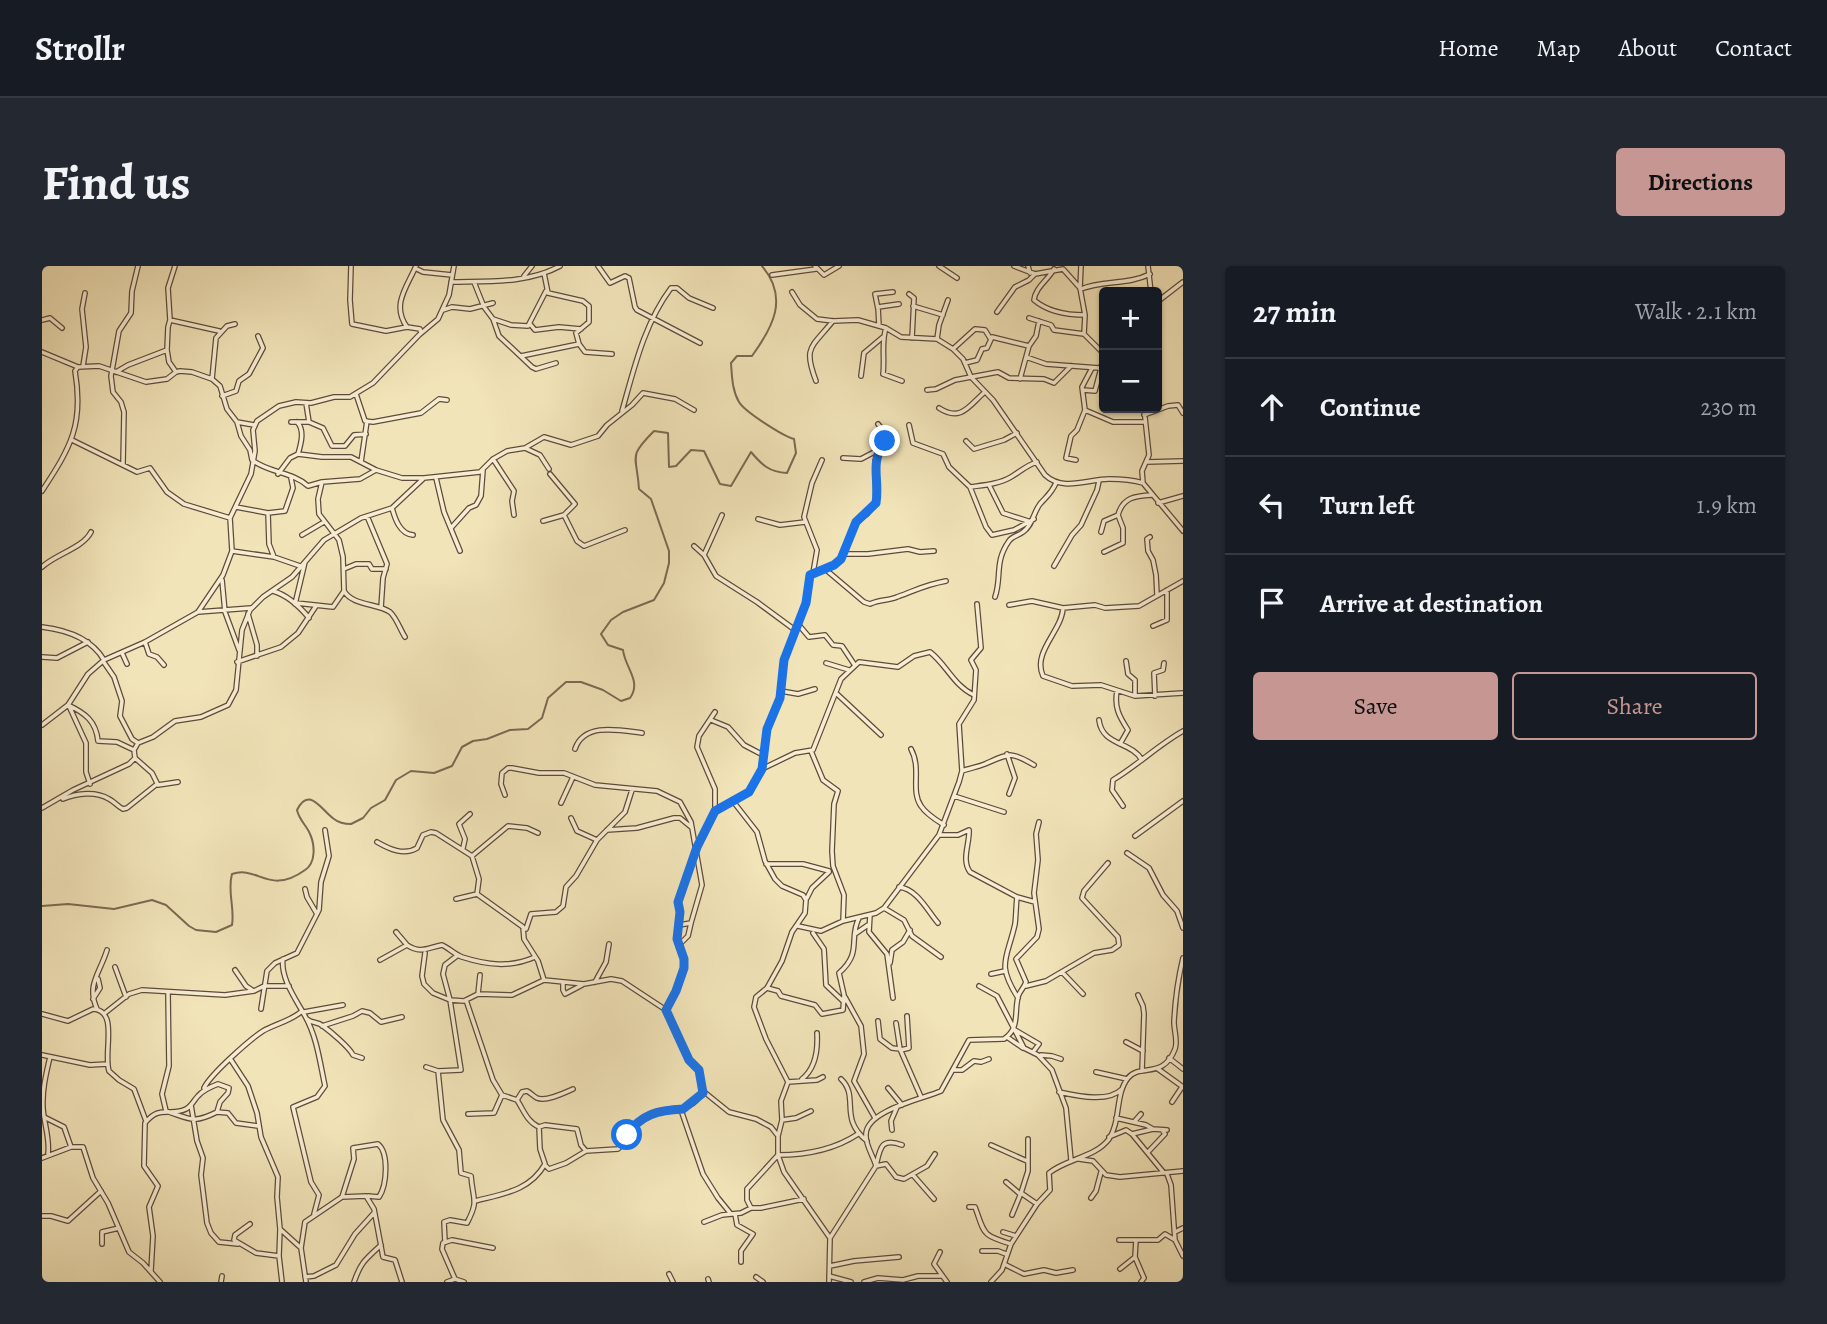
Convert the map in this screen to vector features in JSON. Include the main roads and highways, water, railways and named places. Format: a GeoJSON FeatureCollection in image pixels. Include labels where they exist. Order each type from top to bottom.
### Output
{"type":"FeatureCollection","features":[{"type":"Feature","properties":{"kind":"waterway"},"geometry":{"type":"LineString","coordinates":[[42,906],[68,904],[114,909],[152,900],[166,905],[196,930],[216,932],[232,925],[232,874],[241,872],[282,880],[309,867],[314,853],[313,843],[297,810],[306,800],[316,802],[338,821],[351,824],[385,800],[396,780],[411,771],[434,773],[452,766],[462,747],[473,741],[510,730],[528,729],[542,718],[548,698],[566,682],[581,682],[603,690],[621,701],[630,698],[634,680],[623,650],[608,645],[601,634],[611,620],[623,612],[654,600],[664,583],[669,563],[669,551],[651,499],[639,489],[636,457],[640,447],[654,431],[668,433],[669,467],[676,466],[691,450],[704,451],[720,484],[731,486],[751,452],[766,467],[787,473],[796,453],[794,439],[765,423],[739,402],[733,383],[731,363],[737,356],[752,356],[772,323],[775,312],[775,289],[762,266]]}}]}
